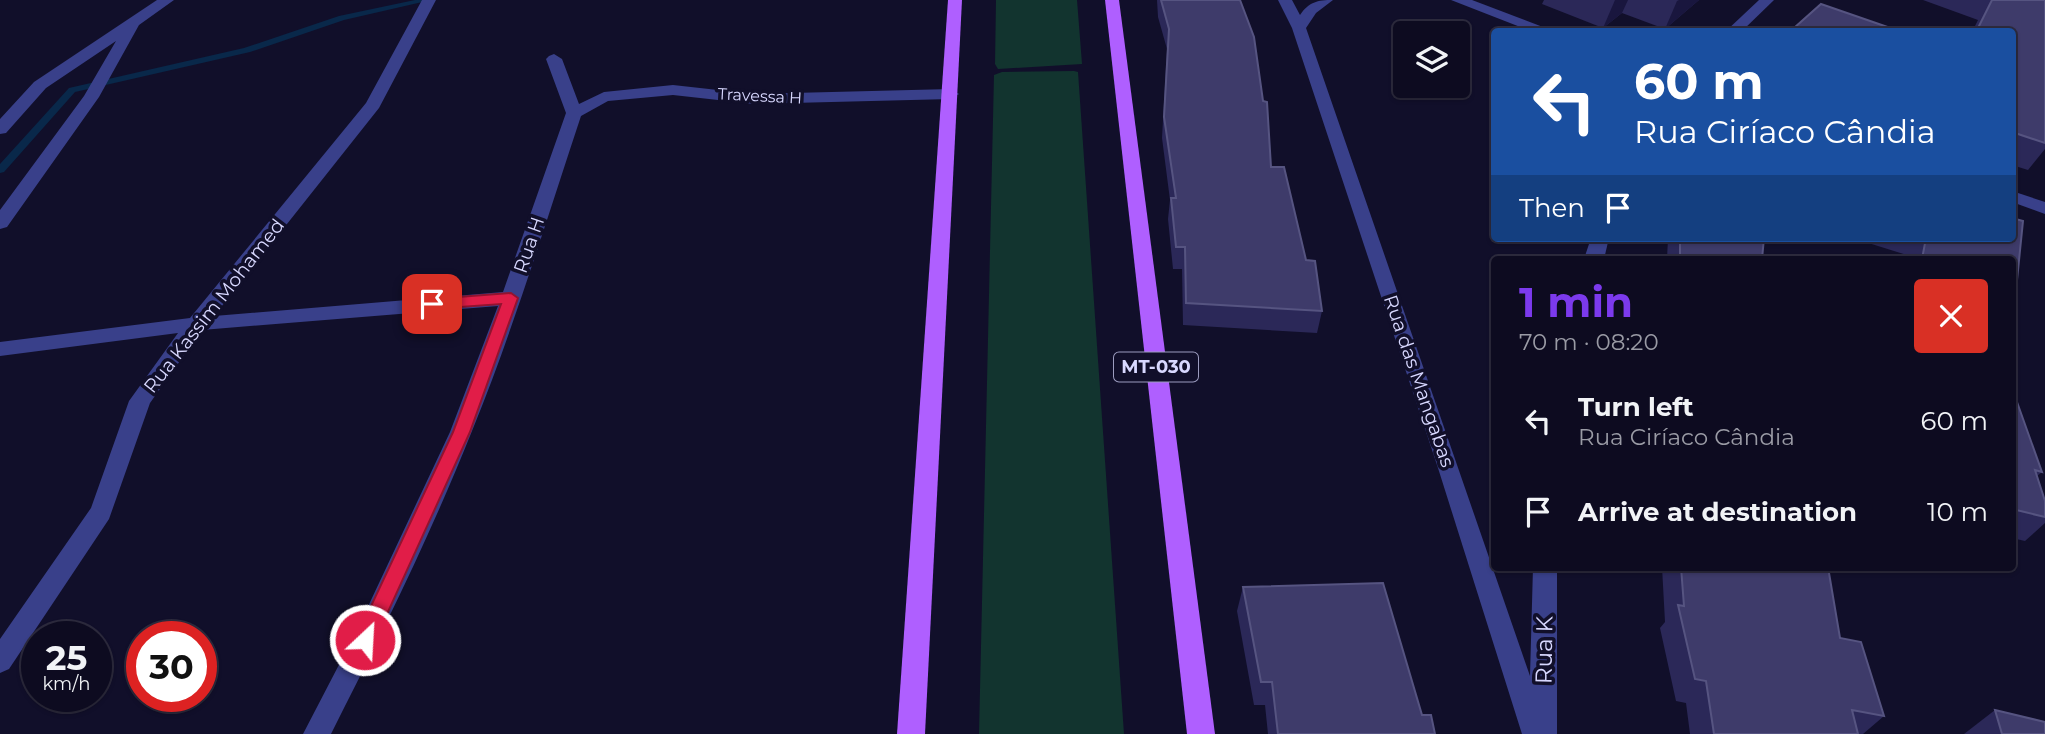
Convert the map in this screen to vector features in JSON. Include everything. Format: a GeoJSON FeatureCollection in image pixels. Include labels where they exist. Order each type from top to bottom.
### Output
{"type":"FeatureCollection","features":[{"type":"Feature","properties":{"kind":"main road"},"geometry":{"type":"LineString","coordinates":[[911,734],[955,0]]}},
{"type":"Feature","properties":{"kind":"main road","name":"MT-030"},"geometry":{"type":"LineString","coordinates":[[1112,0],[1200,734]]}},
{"type":"Feature","properties":{"kind":"street"},"geometry":{"type":"LineString","coordinates":[[0,129],[40,85],[132,26],[167,0]]}},
{"type":"Feature","properties":{"kind":"street","name":"Rua das Mangabas"},"geometry":{"type":"LineString","coordinates":[[1285,0],[1299,28],[1449,468],[1536,734]]}},
{"type":"Feature","properties":{"kind":"street"},"geometry":{"type":"LineString","coordinates":[[1299,28],[1311,10],[1326,0]]}},
{"type":"Feature","properties":{"kind":"street"},"geometry":{"type":"LineString","coordinates":[[1458,0],[1538,28]]}},
{"type":"Feature","properties":{"kind":"street"},"geometry":{"type":"LineString","coordinates":[[1736,28],[1767,0]]}},
{"type":"Feature","properties":{"kind":"street","name":"Rua Kassim Mohamed"},"geometry":{"type":"LineString","coordinates":[[0,661],[101,512],[140,401],[196,324],[373,105],[426,5]]}},
{"type":"Feature","properties":{"kind":"street"},"geometry":{"type":"LineString","coordinates":[[0,223],[91,97],[132,26]]}},
{"type":"Feature","properties":{"kind":"street"},"geometry":{"type":"LineString","coordinates":[[554,59],[574,113]]}},
{"type":"Feature","properties":{"kind":"street","name":"Travessa H"},"geometry":{"type":"LineString","coordinates":[[574,113],[604,97],[673,90],[754,99],[951,94]]}},
{"type":"Feature","properties":{"kind":"street","name":"Rua H"},"geometry":{"type":"LineString","coordinates":[[317,734],[365,640],[461,432],[511,298],[574,113]]}},
{"type":"Feature","properties":{"kind":"street"},"geometry":{"type":"LineString","coordinates":[[2016,197],[2045,208]]}},
{"type":"Feature","properties":{"kind":"street"},"geometry":{"type":"LineString","coordinates":[[0,349],[196,324],[511,298]]}},
{"type":"Feature","properties":{"kind":"street","name":"Rua K"},"geometry":{"type":"LineString","coordinates":[[1543,734],[1545,571]]}},
{"type":"Feature","properties":{"kind":"green space"},"geometry":{"type":"Polygon","coordinates":[[[996,0],[1077,0],[1082,64],[998,69],[995,64],[996,0]]]}},
{"type":"Feature","properties":{"kind":"green space"},"geometry":{"type":"Polygon","coordinates":[[[1002,72],[1078,72],[1124,734],[979,734],[994,75],[1002,72]]]}},
{"type":"Feature","properties":{"kind":"building"},"geometry":{"type":"Polygon","coordinates":[[[1161,0],[1240,0],[1254,37],[1263,101],[1267,102],[1271,167],[1284,167],[1306,260],[1315,261],[1322,311],[1186,303],[1185,247],[1176,247],[1171,198],[1176,198],[1164,117],[1169,29],[1161,0]]]}},
{"type":"Feature","properties":{"kind":"building"},"geometry":{"type":"Polygon","coordinates":[[[1992,0],[2045,0],[2045,143],[2016,133],[2016,28],[1978,28],[1992,0]]]}},
{"type":"Feature","properties":{"kind":"building"},"geometry":{"type":"Polygon","coordinates":[[[1821,4],[1890,28],[1794,28],[1821,4]]]}},
{"type":"Feature","properties":{"kind":"building"},"geometry":{"type":"Polygon","coordinates":[[[2016,219],[2023,221],[2017,280],[2016,256],[1923,256],[1925,242],[2016,242],[2016,219]]]}},
{"type":"Feature","properties":{"kind":"building"},"geometry":{"type":"Polygon","coordinates":[[[1680,242],[1764,242],[1762,256],[1680,256],[1680,242]]]}},
{"type":"Feature","properties":{"kind":"building"},"geometry":{"type":"Polygon","coordinates":[[[2016,399],[2042,472],[2035,470],[2045,501],[2045,517],[2016,510],[2016,399]]]}},
{"type":"Feature","properties":{"kind":"building"},"geometry":{"type":"Polygon","coordinates":[[[1681,571],[1829,571],[1840,638],[1861,642],[1884,716],[1852,710],[1858,734],[1714,734],[1706,681],[1695,679],[1678,605],[1684,606],[1681,571]]]}},
{"type":"Feature","properties":{"kind":"building"},"geometry":{"type":"Polygon","coordinates":[[[1383,583],[1422,715],[1431,715],[1435,734],[1278,734],[1272,682],[1261,682],[1243,587],[1383,583]]]}},
{"type":"Feature","properties":{"kind":"building"},"geometry":{"type":"Polygon","coordinates":[[[1995,710],[2045,722],[2045,734],[2002,734],[1995,710]]]}},
{"type":"Feature","properties":{"kind":"waterway"},"geometry":{"type":"LineString","coordinates":[[0,170],[72,90],[247,50],[342,18],[427,0]]}},
{"type":"Feature","properties":{"kind":"route"},"geometry":{"type":"LineString","coordinates":[[365,640],[461,432],[511,298],[432,304]]}}]}
